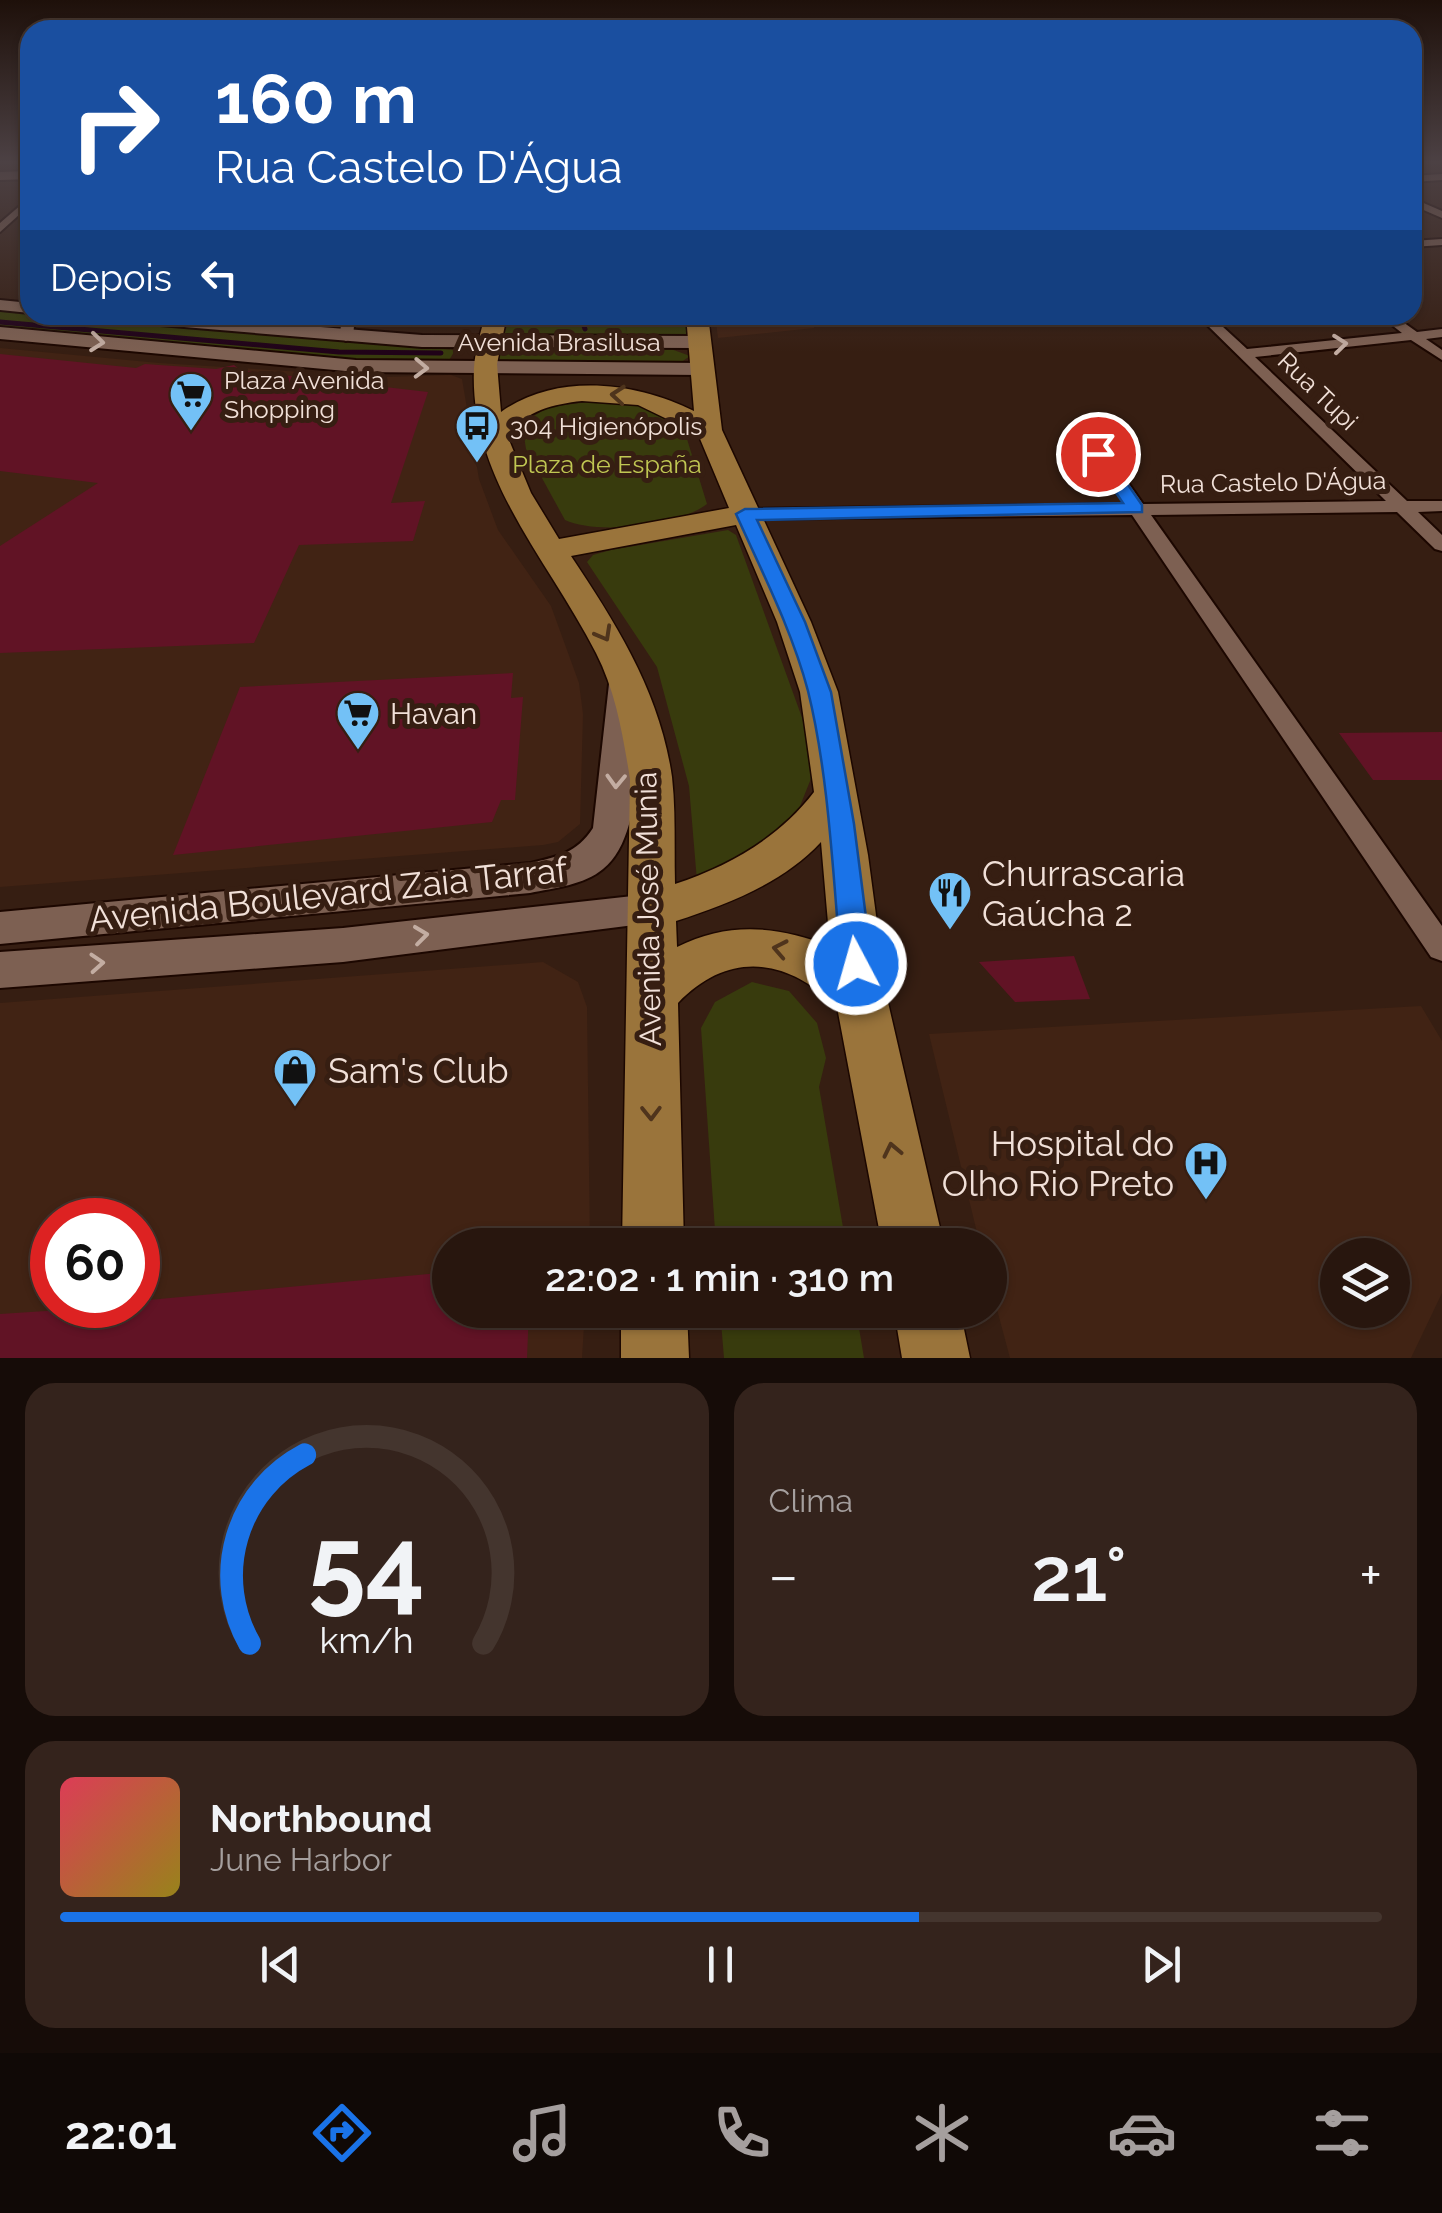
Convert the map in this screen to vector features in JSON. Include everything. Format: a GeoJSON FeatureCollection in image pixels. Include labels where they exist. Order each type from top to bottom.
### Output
{"type":"FeatureCollection","features":[{"type":"Feature","properties":{"kind":"main road","name":"Avenida Brasilusa"},"geometry":{"type":"LineString","coordinates":[[221,325],[346,337],[485,357]]}},
{"type":"Feature","properties":{"kind":"main road","name":"Avenida José Munia"},"geometry":{"type":"LineString","coordinates":[[493,325],[485,357],[483,402],[497,458],[618,660],[643,734],[651,778],[653,1228]]}},
{"type":"Feature","properties":{"kind":"main road","name":"Avenida Brasilusa"},"geometry":{"type":"LineString","coordinates":[[0,333],[356,366],[698,342]]}},
{"type":"Feature","properties":{"kind":"main road"},"geometry":{"type":"LineString","coordinates":[[698,342],[708,430],[794,622],[819,692],[836,793],[861,998],[909,1228]]}},
{"type":"Feature","properties":{"kind":"main road"},"geometry":{"type":"LineString","coordinates":[[492,438],[503,421],[516,411],[580,394],[647,400],[708,430]]}},
{"type":"Feature","properties":{"kind":"main road"},"geometry":{"type":"LineString","coordinates":[[554,550],[690,524],[740,503]]}},
{"type":"Feature","properties":{"kind":"main road","name":"Avenida Boulevard Zaia Tarraf"},"geometry":{"type":"LineString","coordinates":[[0,928],[512,880],[582,867],[604,847],[612,828],[626,684]]}},
{"type":"Feature","properties":{"kind":"main road"},"geometry":{"type":"LineString","coordinates":[[651,910],[733,882],[767,863],[808,830],[836,793]]}},
{"type":"Feature","properties":{"kind":"main road","name":"Avenida Boulevard Zaia Tarraf"},"geometry":{"type":"LineString","coordinates":[[0,970],[344,944],[651,910]]}},
{"type":"Feature","properties":{"kind":"main road"},"geometry":{"type":"LineString","coordinates":[[650,998],[663,982],[700,956],[754,946],[810,957],[847,982],[861,998]]}},
{"type":"Feature","properties":{"kind":"main road"},"geometry":{"type":"LineString","coordinates":[[654,1328],[654,1358]]}},
{"type":"Feature","properties":{"kind":"main road"},"geometry":{"type":"LineString","coordinates":[[930,1328],[936,1358]]}},
{"type":"Feature","properties":{"kind":"street"},"geometry":{"type":"LineString","coordinates":[[346,337],[348,325]]}},
{"type":"Feature","properties":{"kind":"street","name":"Rua Tupi"},"geometry":{"type":"LineString","coordinates":[[1213,325],[1442,545]]}},
{"type":"Feature","properties":{"kind":"street"},"geometry":{"type":"LineString","coordinates":[[1399,325],[1442,356]]}},
{"type":"Feature","properties":{"kind":"street"},"geometry":{"type":"LineString","coordinates":[[1243,354],[1442,333]]}},
{"type":"Feature","properties":{"kind":"street"},"geometry":{"type":"LineString","coordinates":[[1080,426],[1442,949]]}},
{"type":"Feature","properties":{"kind":"street","name":"Rua Castelo D'Água"},"geometry":{"type":"LineString","coordinates":[[740,503],[1136,508],[1442,506]]}},
{"type":"Feature","properties":{"kind":"shaded area"},"geometry":{"type":"Polygon","coordinates":[[[716,325],[814,325],[814,328],[718,338],[716,325]]]}},
{"type":"Feature","properties":{"kind":"shaded area"},"geometry":{"type":"Polygon","coordinates":[[[0,348],[159,363],[385,377],[451,375],[462,379],[479,479],[498,530],[551,606],[579,683],[583,714],[580,824],[558,842],[543,845],[0,887],[0,348]]]}},
{"type":"Feature","properties":{"kind":"shaded area","name":"Sam's Club"},"geometry":{"type":"Polygon","coordinates":[[[543,962],[578,982],[587,1007],[590,1228],[432,1228],[432,1328],[584,1328],[582,1358],[0,1358],[0,1003],[543,962]]]}},
{"type":"Feature","properties":{"kind":"shaded area","name":"Hospital do Olho Rio Preto"},"geometry":{"type":"Polygon","coordinates":[[[1421,1006],[1442,1041],[1442,1293],[1411,1358],[1010,1358],[1002,1328],[1007,1328],[1007,1228],[976,1228],[929,1034],[1421,1006]]]}},
{"type":"Feature","properties":{"kind":"green space"},"geometry":{"type":"Polygon","coordinates":[[[0,308],[20,310],[20,325],[180,325],[455,350],[447,364],[366,364],[0,329],[0,308]]]}},
{"type":"Feature","properties":{"kind":"green space"},"geometry":{"type":"Polygon","coordinates":[[[507,325],[686,325],[686,336],[504,336],[507,325]]]}},
{"type":"Feature","properties":{"kind":"green space"},"geometry":{"type":"Polygon","coordinates":[[[516,348],[671,349],[690,356],[680,363],[501,366],[495,360],[516,348]]]}},
{"type":"Feature","properties":{"kind":"green space","name":"Plaza de España"},"geometry":{"type":"Polygon","coordinates":[[[596,401],[643,405],[683,426],[707,504],[677,518],[637,526],[596,527],[565,520],[526,449],[522,423],[549,407],[596,401]]]}},
{"type":"Feature","properties":{"kind":"green space"},"geometry":{"type":"Polygon","coordinates":[[[728,530],[736,535],[809,737],[812,776],[798,811],[775,838],[697,881],[689,786],[657,667],[587,562],[593,555],[611,550],[728,530]]]}},
{"type":"Feature","properties":{"kind":"green space"},"geometry":{"type":"Polygon","coordinates":[[[752,982],[789,991],[817,1023],[826,1058],[819,1087],[843,1228],[715,1228],[701,1028],[715,1002],[752,982]]]}},
{"type":"Feature","properties":{"kind":"green space"},"geometry":{"type":"Polygon","coordinates":[[[722,1328],[859,1328],[864,1358],[724,1358],[722,1328]]]}},
{"type":"Feature","properties":{"kind":"building","name":"Plaza Avenida Shopping"},"geometry":{"type":"Polygon","coordinates":[[[0,354],[136,368],[145,364],[216,369],[234,365],[240,370],[428,392],[391,503],[425,501],[413,541],[299,545],[254,643],[0,653],[0,546],[98,483],[0,471],[0,354]]]}},
{"type":"Feature","properties":{"kind":"building"},"geometry":{"type":"Polygon","coordinates":[[[513,673],[511,698],[523,697],[515,800],[501,800],[492,822],[173,855],[240,687],[513,673]]]}},
{"type":"Feature","properties":{"kind":"building"},"geometry":{"type":"Polygon","coordinates":[[[1442,732],[1442,780],[1373,780],[1339,733],[1442,732]]]}},
{"type":"Feature","properties":{"kind":"building"},"geometry":{"type":"Polygon","coordinates":[[[1074,956],[1090,999],[1015,1002],[979,962],[1074,956]]]}},
{"type":"Feature","properties":{"kind":"building"},"geometry":{"type":"Polygon","coordinates":[[[432,1274],[432,1328],[528,1328],[527,1358],[0,1358],[0,1314],[30,1312],[30,1328],[160,1328],[160,1299],[432,1274]]]}},
{"type":"Feature","properties":{"kind":"waterway"},"geometry":{"type":"LineString","coordinates":[[0,322],[20,324]]}},
{"type":"Feature","properties":{"kind":"waterway"},"geometry":{"type":"LineString","coordinates":[[34,325],[339,352],[441,353]]}},
{"type":"Feature","properties":{"kind":"waterway"},"geometry":{"type":"LineString","coordinates":[[584,325],[585,329]]}},
{"type":"Feature","properties":{"kind":"place","name":"Plaza Avenida Shopping"},"geometry":{"type":"Point","coordinates":[191,432]}},
{"type":"Feature","properties":{"kind":"place","name":"304 Higienópolis"},"geometry":{"type":"Point","coordinates":[477,464]}},
{"type":"Feature","properties":{"kind":"place","name":"Havan"},"geometry":{"type":"Point","coordinates":[358,751]}},
{"type":"Feature","properties":{"kind":"place","name":"Churrascaria Gaúcha 2"},"geometry":{"type":"Point","coordinates":[950,931]}},
{"type":"Feature","properties":{"kind":"place","name":"Sam's Club"},"geometry":{"type":"Point","coordinates":[295,1108]}},
{"type":"Feature","properties":{"kind":"place","name":"Hospital do Olho Rio Preto"},"geometry":{"type":"Point","coordinates":[1206,1201]}},
{"type":"Feature","properties":{"kind":"route"},"geometry":{"type":"LineString","coordinates":[[856,964],[841,824],[819,692],[794,622],[745,514],[1136,508],[1098,454]]}}]}
